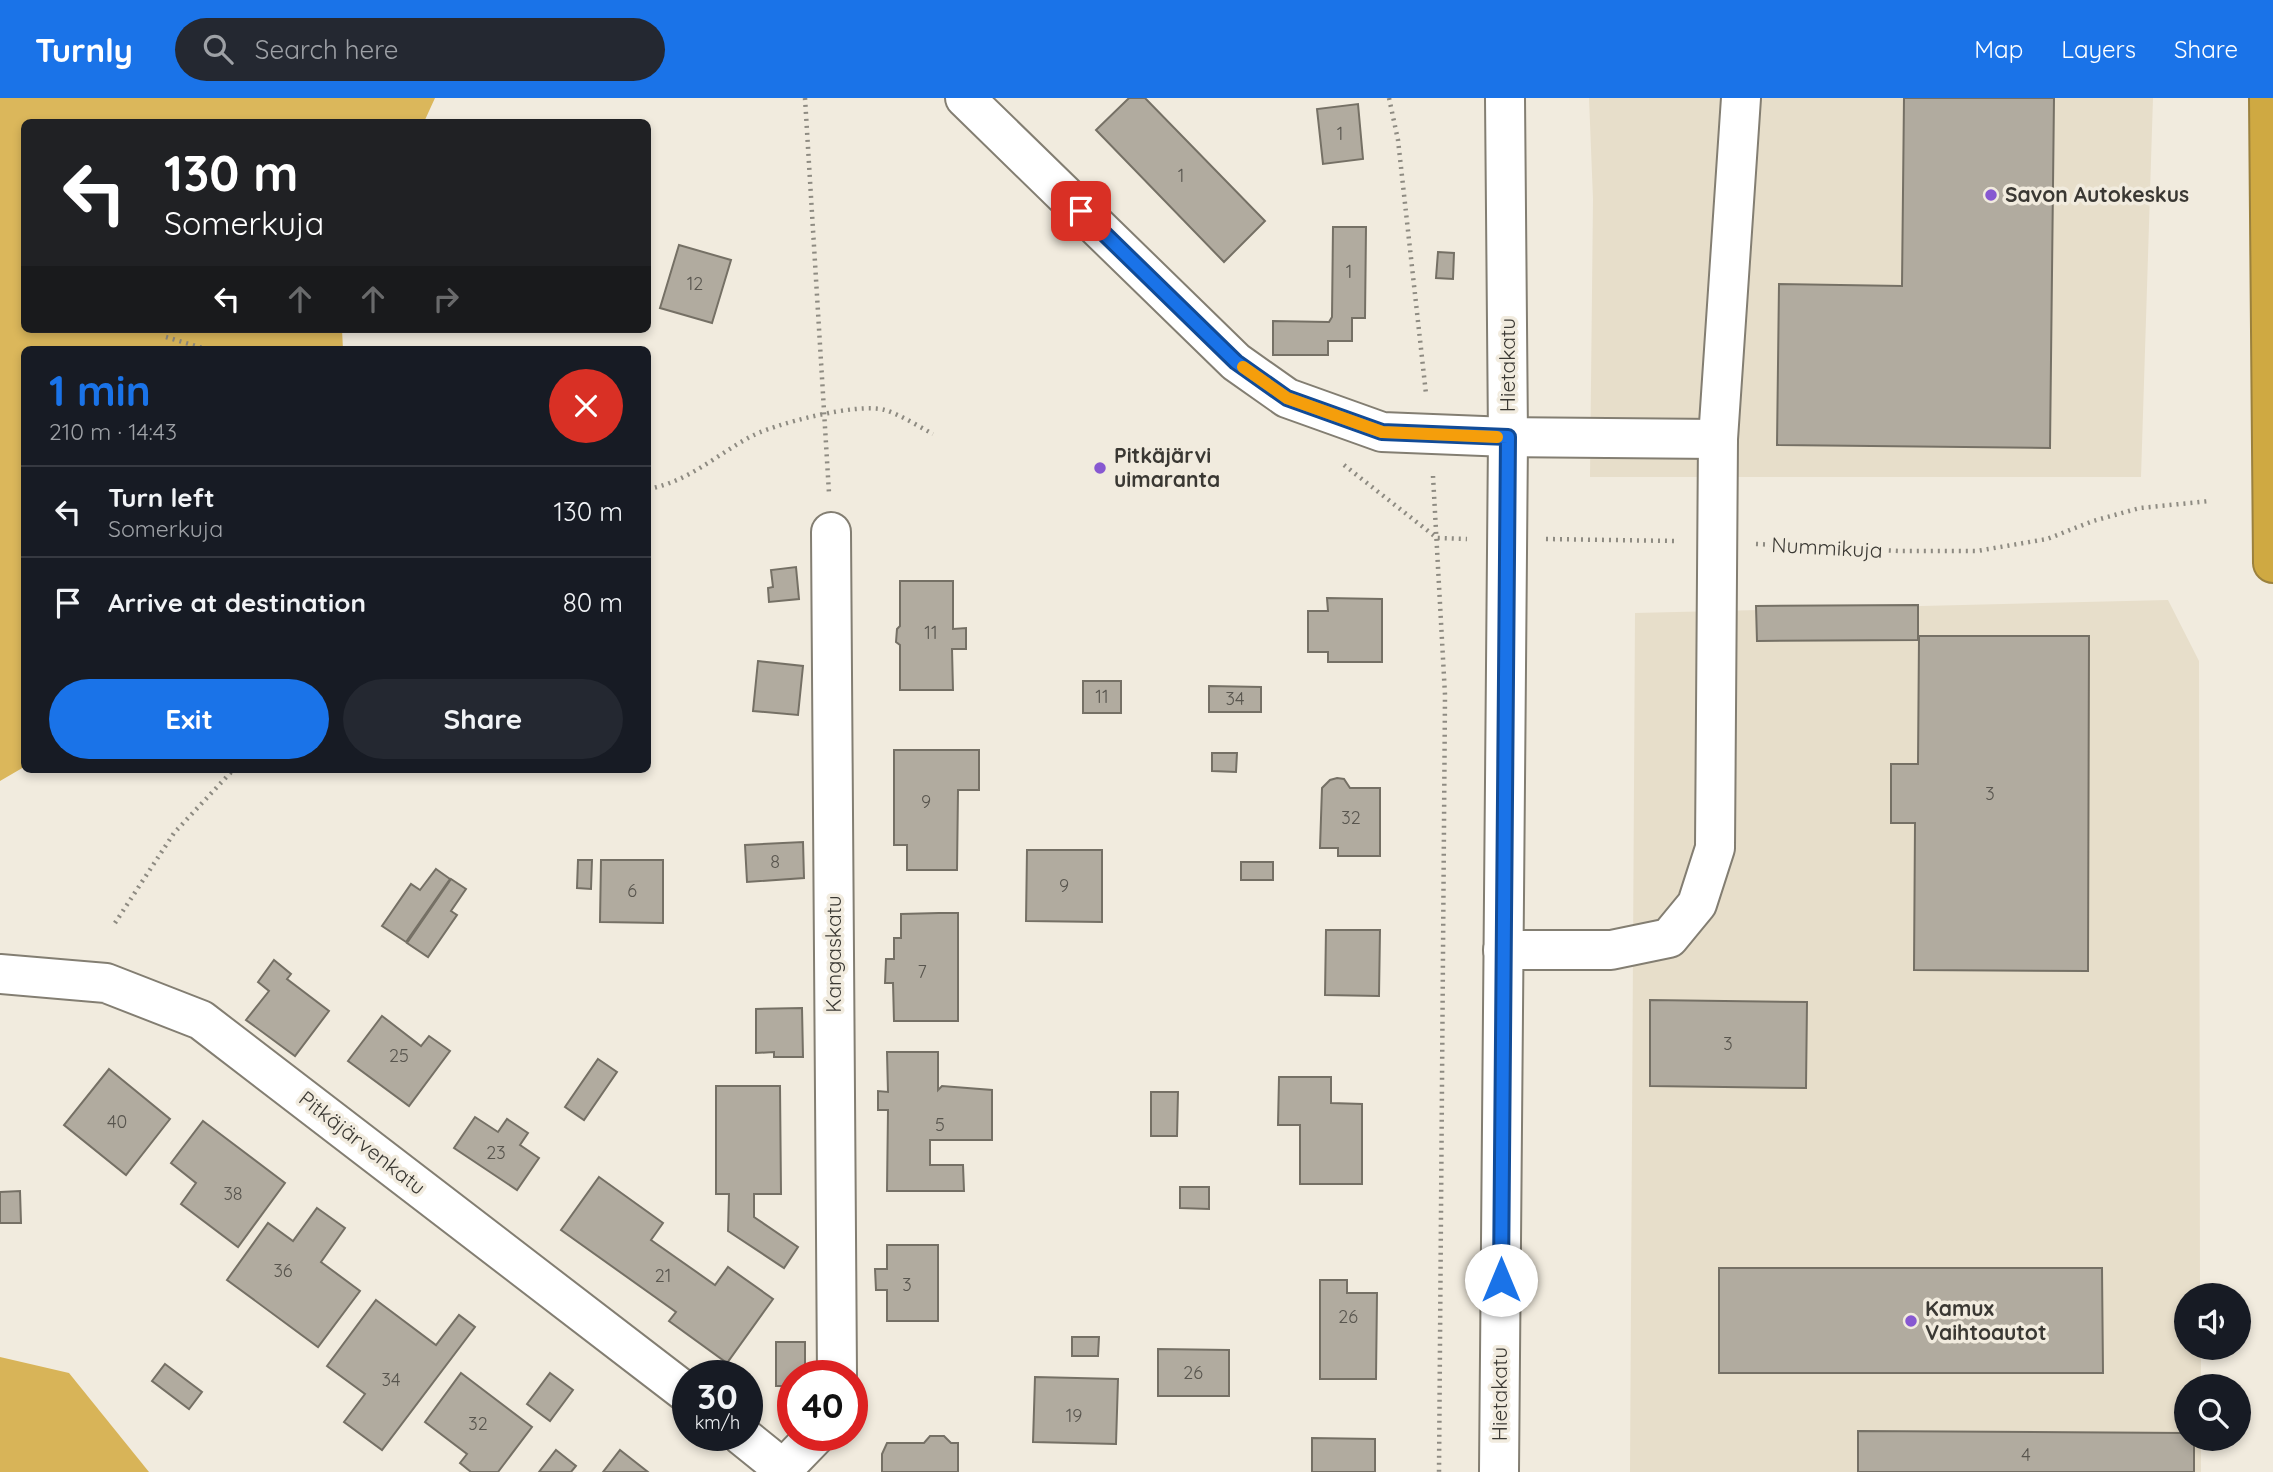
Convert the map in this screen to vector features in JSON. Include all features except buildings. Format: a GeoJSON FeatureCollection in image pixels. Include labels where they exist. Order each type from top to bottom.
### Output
{"type":"FeatureCollection","features":[{"type":"Feature","properties":{"kind":"highway"},"geometry":{"type":"LineString","coordinates":[[2269,98],[2273,563]]}},
{"type":"Feature","properties":{"kind":"street"},"geometry":{"type":"LineString","coordinates":[[965,98],[1246,369],[1287,398],[1382,432],[1431,436],[1718,439]]}},
{"type":"Feature","properties":{"kind":"street","name":"Hietakatu"},"geometry":{"type":"LineString","coordinates":[[1499,1472],[1508,437],[1505,98]]}},
{"type":"Feature","properties":{"kind":"street"},"geometry":{"type":"LineString","coordinates":[[1503,950],[1611,950],[1670,938],[1697,904],[1715,848],[1718,439],[1741,98]]}},
{"type":"Feature","properties":{"kind":"street","name":"Kangaskatu"},"geometry":{"type":"LineString","coordinates":[[831,532],[837,1360]]}},
{"type":"Feature","properties":{"kind":"street","name":"Pitkäjärvenkatu"},"geometry":{"type":"LineString","coordinates":[[0,974],[51,976],[106,983],[201,1020],[672,1382]]}},
{"type":"Feature","properties":{"kind":"street"},"geometry":{"type":"LineString","coordinates":[[761,1451],[785,1470],[802,1451]]}},
{"type":"Feature","properties":{"kind":"path"},"geometry":{"type":"LineString","coordinates":[[805,98],[831,532]]}},
{"type":"Feature","properties":{"kind":"path"},"geometry":{"type":"LineString","coordinates":[[1389,98],[1398,141],[1431,436],[1445,695],[1439,1472]]}},
{"type":"Feature","properties":{"kind":"path"},"geometry":{"type":"LineString","coordinates":[[166,337],[196,346]]}},
{"type":"Feature","properties":{"kind":"path"},"geometry":{"type":"LineString","coordinates":[[651,488],[700,470],[749,437],[779,425],[824,413],[883,409],[933,434]]}},
{"type":"Feature","properties":{"kind":"path"},"geometry":{"type":"LineString","coordinates":[[1334,457],[1437,538]]}},
{"type":"Feature","properties":{"kind":"path","name":"Nummikuja"},"geometry":{"type":"LineString","coordinates":[[1437,538],[1719,542],[1900,551],[1977,551],[2047,539],[2093,521],[2140,508],[2210,501]]}},
{"type":"Feature","properties":{"kind":"path"},"geometry":{"type":"LineString","coordinates":[[115,923],[174,833],[230,773]]}},
{"type":"Feature","properties":{"kind":"shaded area"},"geometry":{"type":"Polygon","coordinates":[[[0,98],[435,98],[425,119],[21,119],[21,333],[342,333],[343,346],[21,346],[21,769],[0,781],[0,98]]]}},
{"type":"Feature","properties":{"kind":"shaded area"},"geometry":{"type":"Polygon","coordinates":[[[1589,98],[2153,98],[2141,477],[1590,477],[1593,199],[1589,98]]]}},
{"type":"Feature","properties":{"kind":"shaded area"},"geometry":{"type":"Polygon","coordinates":[[[2168,600],[2199,661],[2200,1283],[2174,1283],[2174,1360],[2201,1360],[2201,1374],[2174,1374],[2174,1451],[2201,1451],[2201,1472],[1630,1472],[1635,613],[2168,600]]]}},
{"type":"Feature","properties":{"kind":"shaded area"},"geometry":{"type":"Polygon","coordinates":[[[0,1357],[69,1373],[149,1472],[0,1472],[0,1357]]]}},
{"type":"Feature","properties":{"kind":"slow traffic"},"geometry":{"type":"LineString","coordinates":[[1243,367],[1287,398],[1382,432],[1497,437]]}},
{"type":"Feature","properties":{"kind":"place","name":"Savon Autokeskus"},"geometry":{"type":"Point","coordinates":[1991,195]}},
{"type":"Feature","properties":{"kind":"place","name":"Pitkäjärvi uimaranta"},"geometry":{"type":"Point","coordinates":[1100,468]}},
{"type":"Feature","properties":{"kind":"place","name":"Kamux Vaihtoautot"},"geometry":{"type":"Point","coordinates":[1911,1321]}},
{"type":"Feature","properties":{"kind":"route"},"geometry":{"type":"LineString","coordinates":[[1081,211],[1236,362],[1287,398],[1382,432],[1508,437],[1501,1280]]}}]}
